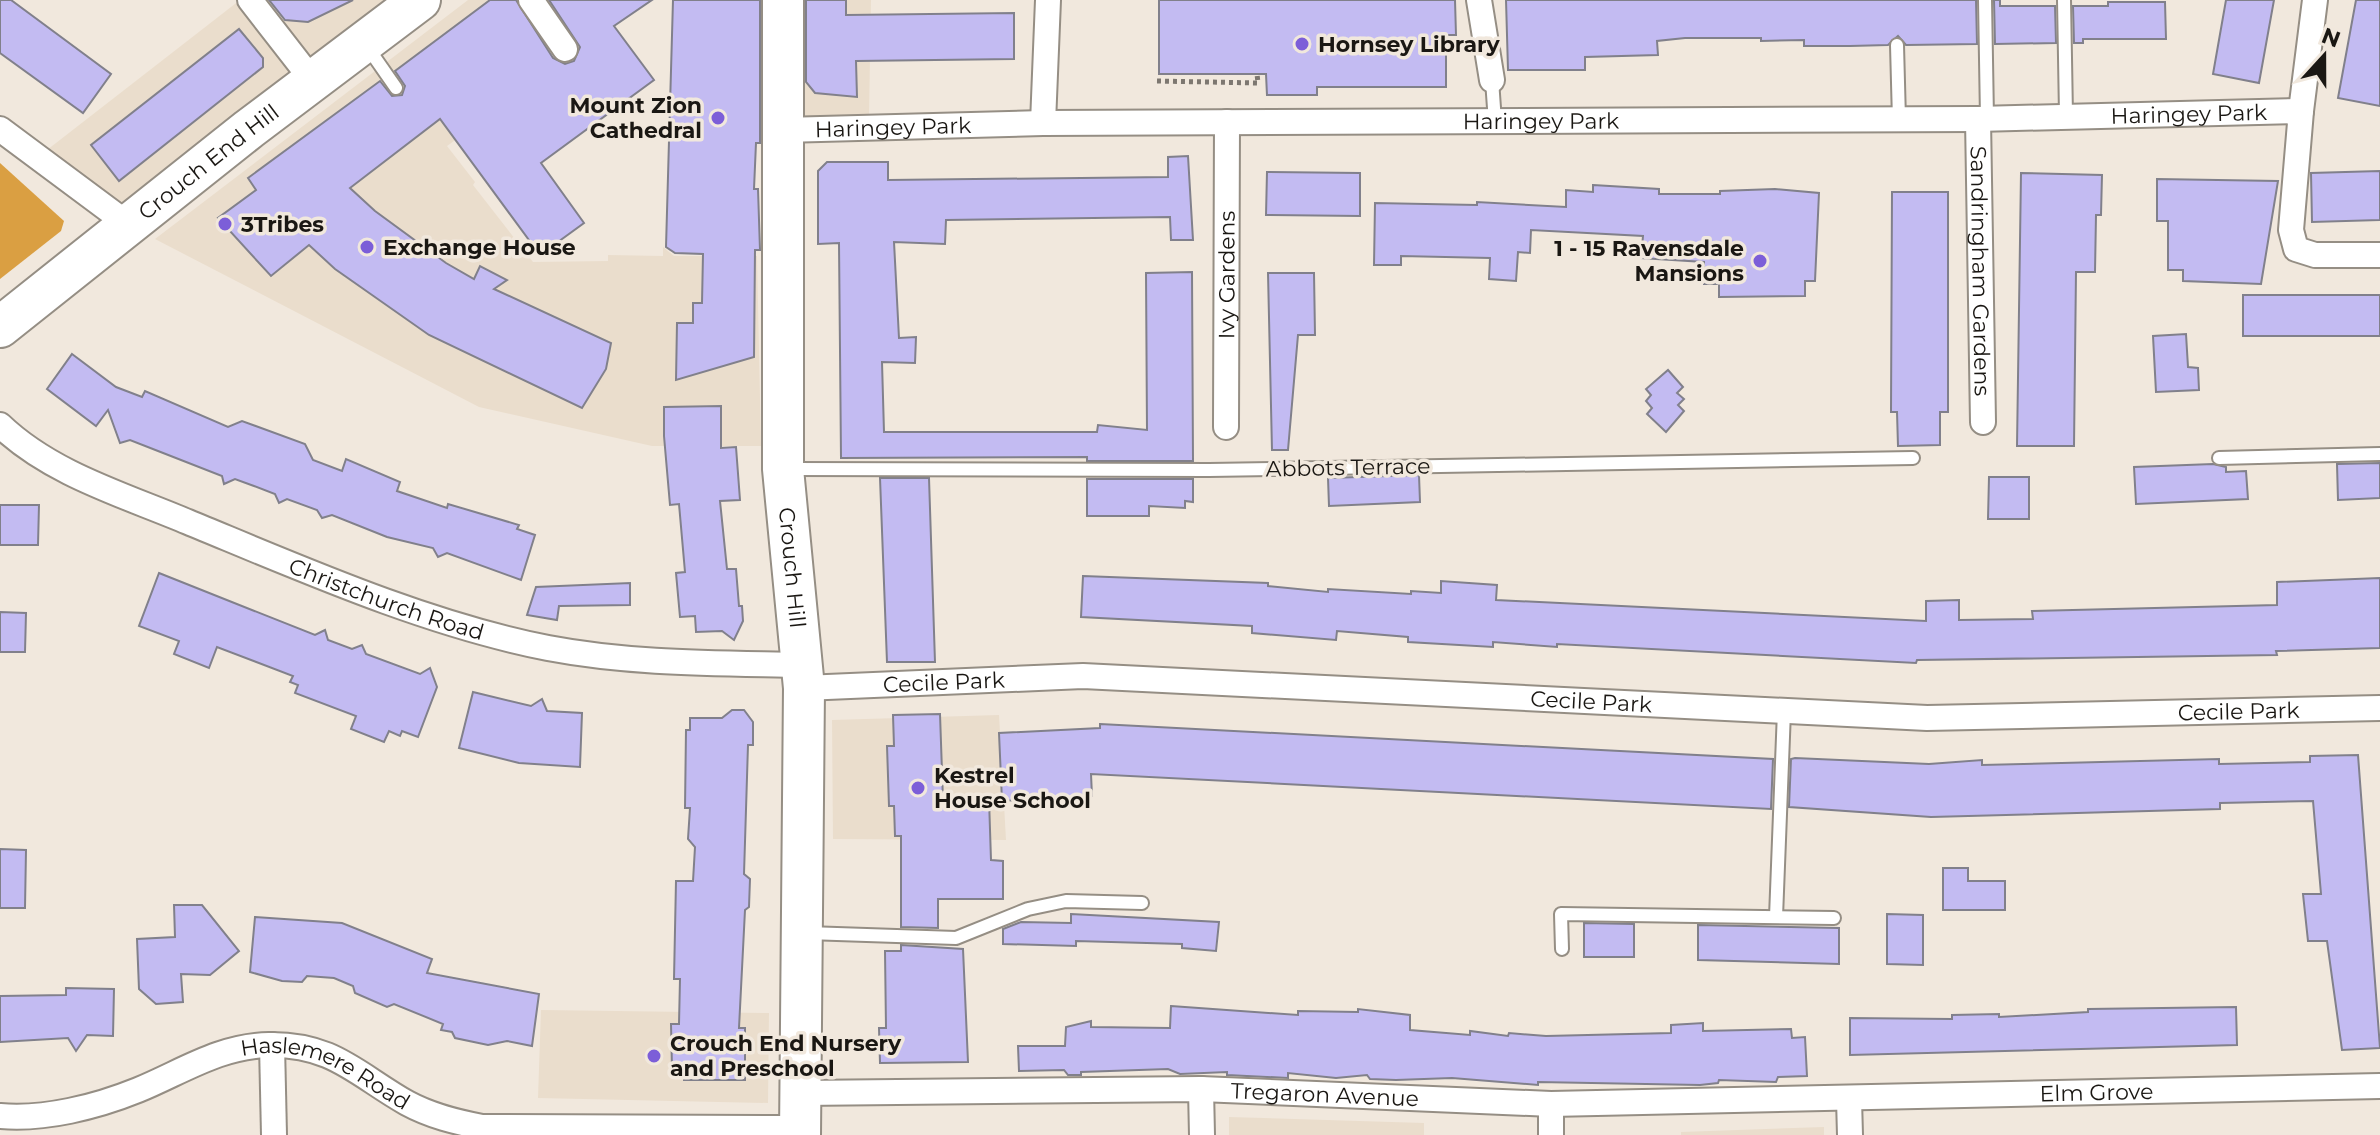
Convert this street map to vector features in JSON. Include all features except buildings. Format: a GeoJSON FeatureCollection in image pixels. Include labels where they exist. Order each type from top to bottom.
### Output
{"type":"FeatureCollection","features":[{"type":"Feature","properties":{"kind":"main road","name":"Crouch End Hill"},"geometry":{"type":"LineString","coordinates":[[0,327],[420,0]]}},
{"type":"Feature","properties":{"kind":"main road","name":"Crouch Hill"},"geometry":{"type":"LineString","coordinates":[[783,0],[783,469],[803,677],[801,1119]]}},
{"type":"Feature","properties":{"kind":"street"},"geometry":{"type":"LineString","coordinates":[[250,0],[313,81]]}},
{"type":"Feature","properties":{"kind":"street"},"geometry":{"type":"LineString","coordinates":[[531,0],[565,49]]}},
{"type":"Feature","properties":{"kind":"street"},"geometry":{"type":"LineString","coordinates":[[1043,123],[1048,0]]}},
{"type":"Feature","properties":{"kind":"street"},"geometry":{"type":"LineString","coordinates":[[1479,0],[1492,80]]}},
{"type":"Feature","properties":{"kind":"street"},"geometry":{"type":"LineString","coordinates":[[2315,0],[2301,111],[2291,230],[2296,249],[2315,255],[2380,255]]}},
{"type":"Feature","properties":{"kind":"street","name":"Haringey Park"},"geometry":{"type":"LineString","coordinates":[[783,130],[1043,123],[1982,119],[2301,111]]}},
{"type":"Feature","properties":{"kind":"street","name":"Sandringham Gardens"},"geometry":{"type":"LineString","coordinates":[[1982,119],[1983,422]]}},
{"type":"Feature","properties":{"kind":"street","name":"Ivy Gardens"},"geometry":{"type":"LineString","coordinates":[[1226,427],[1227,122]]}},
{"type":"Feature","properties":{"kind":"street"},"geometry":{"type":"LineString","coordinates":[[0,129],[129,225]]}},
{"type":"Feature","properties":{"kind":"street","name":"Christchurch Road"},"geometry":{"type":"LineString","coordinates":[[0,425],[38,454],[76,475],[241,544],[485,633],[607,656],[803,677]]}},
{"type":"Feature","properties":{"kind":"street","name":"Cecile Park"},"geometry":{"type":"LineString","coordinates":[[803,677],[1083,676],[1927,718],[2380,708]]}},
{"type":"Feature","properties":{"kind":"street"},"geometry":{"type":"LineString","coordinates":[[272,1045],[274,1135]]}},
{"type":"Feature","properties":{"kind":"street","name":"Haslemere Road"},"geometry":{"type":"LineString","coordinates":[[0,1116],[16,1117],[95,1104],[138,1090],[231,1047],[272,1045],[319,1051],[347,1062],[408,1103],[435,1116],[469,1125],[608,1130],[801,1119]]}},
{"type":"Feature","properties":{"kind":"street","name":"Elm Grove"},"geometry":{"type":"LineString","coordinates":[[1849,1099],[2380,1086]]}},
{"type":"Feature","properties":{"kind":"street"},"geometry":{"type":"LineString","coordinates":[[1201,1089],[1202,1135]]}},
{"type":"Feature","properties":{"kind":"street","name":"Tregaron Avenue"},"geometry":{"type":"LineString","coordinates":[[801,1119],[1201,1089],[1551,1104],[1849,1099]]}},
{"type":"Feature","properties":{"kind":"street"},"geometry":{"type":"LineString","coordinates":[[1849,1099],[1850,1135]]}},
{"type":"Feature","properties":{"kind":"street"},"geometry":{"type":"LineString","coordinates":[[1551,1104],[1551,1135]]}},
{"type":"Feature","properties":{"kind":"lane"},"geometry":{"type":"LineString","coordinates":[[1982,119],[1985,0]]}},
{"type":"Feature","properties":{"kind":"lane"},"geometry":{"type":"LineString","coordinates":[[2064,0],[2066,115]]}},
{"type":"Feature","properties":{"kind":"lane"},"geometry":{"type":"LineString","coordinates":[[364,43],[396,88]]}},
{"type":"Feature","properties":{"kind":"lane"},"geometry":{"type":"LineString","coordinates":[[1897,45],[1899,120]]}},
{"type":"Feature","properties":{"kind":"lane"},"geometry":{"type":"LineString","coordinates":[[1492,80],[1495,122]]}},
{"type":"Feature","properties":{"kind":"lane"},"geometry":{"type":"LineString","coordinates":[[2219,458],[2380,454]]}},
{"type":"Feature","properties":{"kind":"lane","name":"Abbots Terrace"},"geometry":{"type":"LineString","coordinates":[[783,469],[1209,470],[1913,458]]}},
{"type":"Feature","properties":{"kind":"lane"},"geometry":{"type":"LineString","coordinates":[[1776,917],[1784,711]]}},
{"type":"Feature","properties":{"kind":"lane"},"geometry":{"type":"LineString","coordinates":[[804,933],[956,938],[1028,909],[1066,901],[1142,903]]}},
{"type":"Feature","properties":{"kind":"lane"},"geometry":{"type":"LineString","coordinates":[[1562,949],[1561,914],[1834,918]]}},
{"type":"Feature","properties":{"kind":"path"},"geometry":{"type":"LineString","coordinates":[[1157,81],[1258,83],[1257,74]]}},
{"type":"Feature","properties":{"kind":"shaded area"},"geometry":{"type":"Polygon","coordinates":[[[240,0],[420,0],[129,225],[38,157],[240,0]]]}},
{"type":"Feature","properties":{"kind":"shaded area"},"geometry":{"type":"Polygon","coordinates":[[[468,0],[509,0],[557,66],[447,146],[533,262],[608,261],[608,255],[663,256],[663,247],[674,256],[757,256],[761,446],[652,446],[479,407],[155,239],[468,0]]]}},
{"type":"Feature","properties":{"kind":"shaded area"},"geometry":{"type":"Polygon","coordinates":[[[796,0],[871,0],[869,116],[795,119],[796,0]]]}},
{"type":"Feature","properties":{"kind":"shaded area"},"geometry":{"type":"Polygon","coordinates":[[[0,163],[64,221],[61,231],[0,279],[0,163]]]}},
{"type":"Feature","properties":{"kind":"shaded area","name":"Kestrel House School"},"geometry":{"type":"Polygon","coordinates":[[[999,715],[1006,840],[833,839],[832,720],[999,715]]]}},
{"type":"Feature","properties":{"kind":"shaded area","name":"Crouch End Nursery and Preschool"},"geometry":{"type":"Polygon","coordinates":[[[541,1010],[769,1013],[768,1103],[538,1098],[541,1010]]]}},
{"type":"Feature","properties":{"kind":"shaded area"},"geometry":{"type":"Polygon","coordinates":[[[1229,1117],[1424,1123],[1424,1135],[1229,1135],[1229,1117]]]}},
{"type":"Feature","properties":{"kind":"shaded area"},"geometry":{"type":"Polygon","coordinates":[[[1824,1127],[1824,1135],[1681,1135],[1681,1132],[1824,1127]]]}},
{"type":"Feature","properties":{"kind":"place","name":"Hornsey Library"},"geometry":{"type":"Point","coordinates":[1302,44]}},
{"type":"Feature","properties":{"kind":"place","name":"Mount Zion Cathedral"},"geometry":{"type":"Point","coordinates":[718,118]}},
{"type":"Feature","properties":{"kind":"place","name":"3Tribes"},"geometry":{"type":"Point","coordinates":[225,224]}},
{"type":"Feature","properties":{"kind":"place","name":"Exchange House"},"geometry":{"type":"Point","coordinates":[367,247]}},
{"type":"Feature","properties":{"kind":"place","name":"1 - 15 Ravensdale Mansions"},"geometry":{"type":"Point","coordinates":[1760,261]}},
{"type":"Feature","properties":{"kind":"place","name":"Kestrel House School"},"geometry":{"type":"Point","coordinates":[918,788]}},
{"type":"Feature","properties":{"kind":"place","name":"Crouch End Nursery and Preschool"},"geometry":{"type":"Point","coordinates":[654,1056]}}]}
